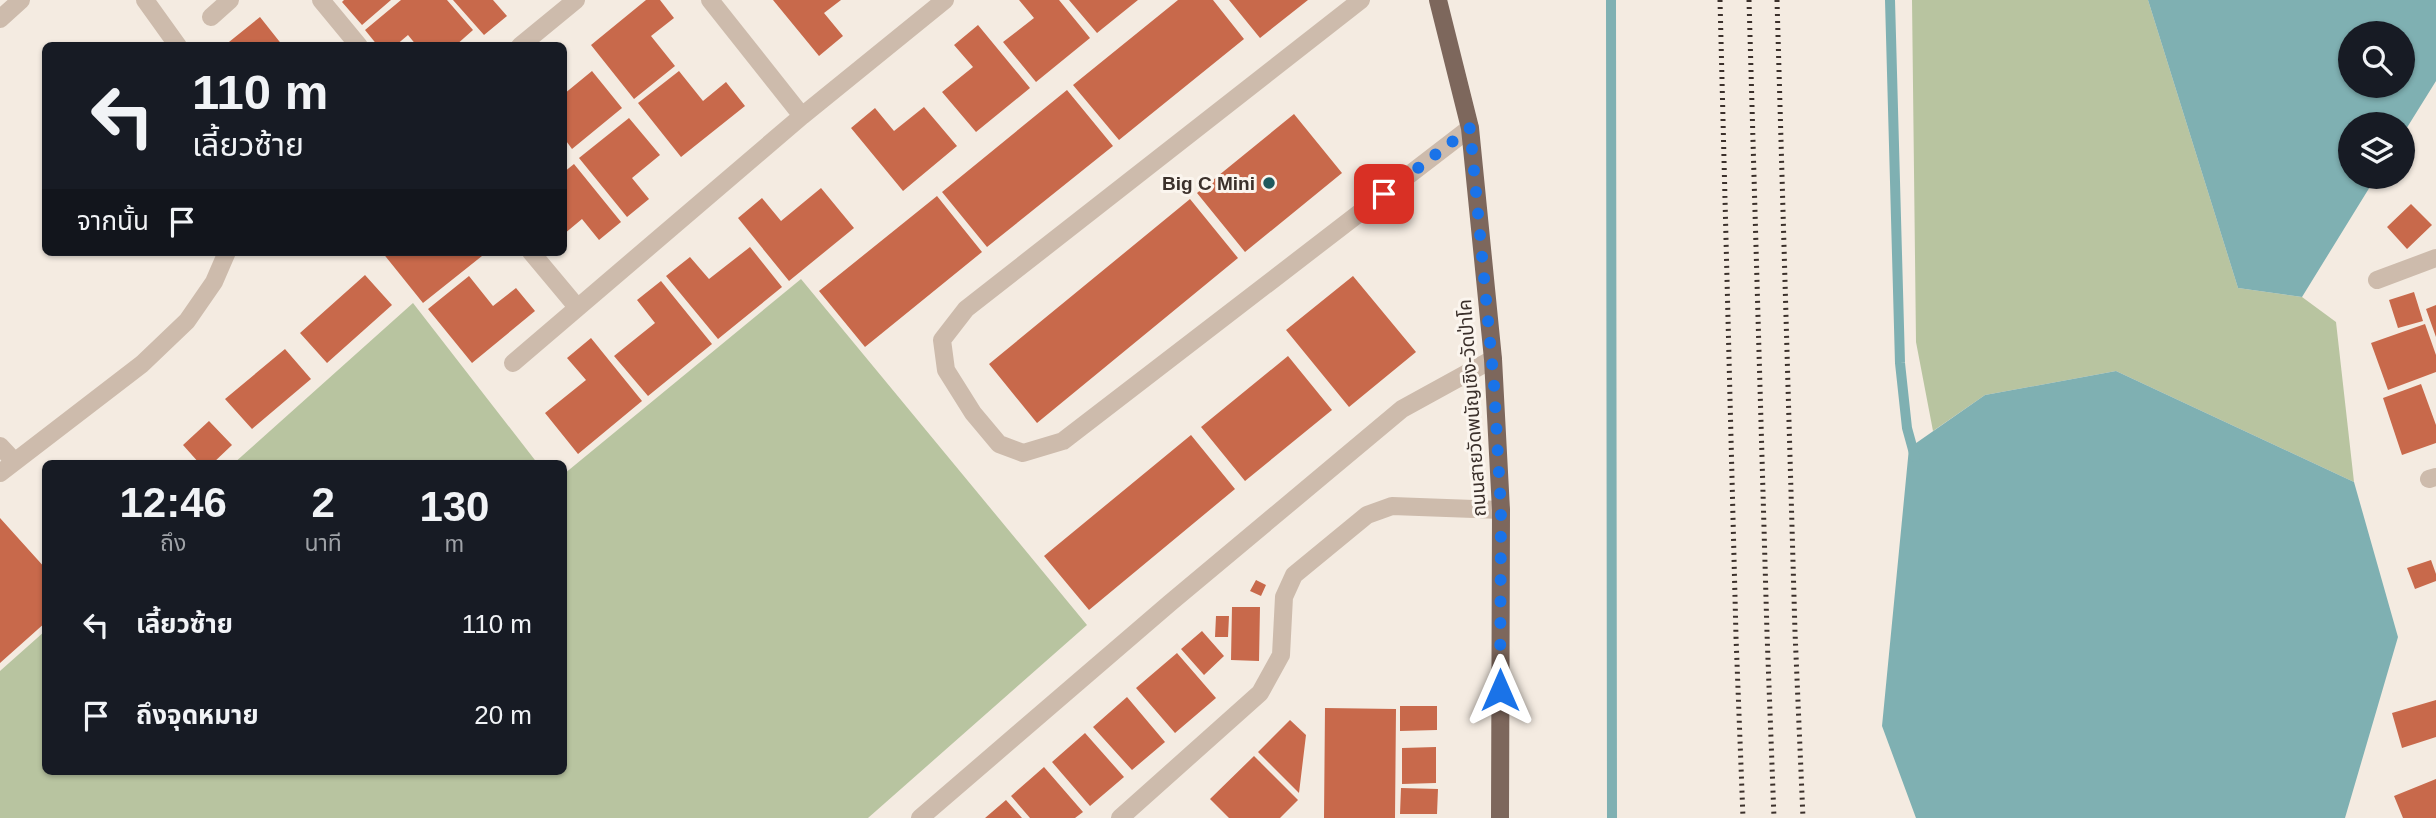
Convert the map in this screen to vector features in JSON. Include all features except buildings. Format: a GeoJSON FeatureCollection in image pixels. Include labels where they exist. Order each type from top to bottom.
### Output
{"type":"FeatureCollection","features":[{"type":"Feature","properties":{"kind":"main road","name":"ถนนสายวัดพนัญเชิง-วัดป่าโค"},"geometry":{"type":"LineString","coordinates":[[1438,0],[1470,128],[1493,359],[1501,510],[1500,818]]}},
{"type":"Feature","properties":{"kind":"street"},"geometry":{"type":"LineString","coordinates":[[0,19],[21,0]]}},
{"type":"Feature","properties":{"kind":"street"},"geometry":{"type":"LineString","coordinates":[[145,0],[175,42]]}},
{"type":"Feature","properties":{"kind":"street"},"geometry":{"type":"LineString","coordinates":[[211,17],[230,0]]}},
{"type":"Feature","properties":{"kind":"street"},"geometry":{"type":"LineString","coordinates":[[321,0],[356,42]]}},
{"type":"Feature","properties":{"kind":"street"},"geometry":{"type":"LineString","coordinates":[[525,42],[576,0]]}},
{"type":"Feature","properties":{"kind":"street"},"geometry":{"type":"LineString","coordinates":[[710,0],[802,116]]}},
{"type":"Feature","properties":{"kind":"street"},"geometry":{"type":"LineString","coordinates":[[513,363],[802,116],[945,0]]}},
{"type":"Feature","properties":{"kind":"street"},"geometry":{"type":"LineString","coordinates":[[1361,0],[966,309],[942,340],[946,370],[972,414],[999,444],[1023,453],[1063,441],[1470,128]]}},
{"type":"Feature","properties":{"kind":"street"},"geometry":{"type":"LineString","coordinates":[[0,446],[7,467],[142,364],[187,321],[214,282],[225,256]]}},
{"type":"Feature","properties":{"kind":"street"},"geometry":{"type":"LineString","coordinates":[[534,256],[577,307]]}},
{"type":"Feature","properties":{"kind":"street"},"geometry":{"type":"LineString","coordinates":[[2377,280],[2436,258]]}},
{"type":"Feature","properties":{"kind":"street"},"geometry":{"type":"LineString","coordinates":[[920,818],[1170,603],[1402,409],[1493,359]]}},
{"type":"Feature","properties":{"kind":"street"},"geometry":{"type":"LineString","coordinates":[[1121,818],[1260,693],[1282,655],[1284,597],[1294,575],[1357,523],[1367,515],[1392,506],[1501,510]]}},
{"type":"Feature","properties":{"kind":"green space"},"geometry":{"type":"Polygon","coordinates":[[[1912,0],[2148,0],[2238,288],[2302,297],[2336,322],[2354,482],[2116,371],[1985,395],[1933,431],[1916,342],[1912,0]]]}},
{"type":"Feature","properties":{"kind":"green space"},"geometry":{"type":"Polygon","coordinates":[[[801,279],[1087,625],[868,818],[0,818],[0,671],[42,634],[42,775],[567,775],[567,472],[801,279]]]}},
{"type":"Feature","properties":{"kind":"green space"},"geometry":{"type":"Polygon","coordinates":[[[413,303],[535,460],[237,460],[413,303]]]}},
{"type":"Feature","properties":{"kind":"water"},"geometry":{"type":"Polygon","coordinates":[[[2148,0],[2436,0],[2436,81],[2415,115],[2415,112],[2338,112],[2338,189],[2369,189],[2302,297],[2238,288],[2148,0]]]}},
{"type":"Feature","properties":{"kind":"water"},"geometry":{"type":"Polygon","coordinates":[[[2116,371],[2354,482],[2398,637],[2345,818],[1916,818],[1882,726],[1909,448],[1985,395],[2116,371]]]}},
{"type":"Feature","properties":{"kind":"waterway"},"geometry":{"type":"LineString","coordinates":[[1611,0],[1612,818]]}},
{"type":"Feature","properties":{"kind":"waterway"},"geometry":{"type":"LineString","coordinates":[[1890,0],[1900,363],[1907,428],[1915,457]]}},
{"type":"Feature","properties":{"kind":"railway"},"geometry":{"type":"LineString","coordinates":[[1720,0],[1743,818]]}},
{"type":"Feature","properties":{"kind":"railway"},"geometry":{"type":"LineString","coordinates":[[1749,0],[1774,818]]}},
{"type":"Feature","properties":{"kind":"railway"},"geometry":{"type":"LineString","coordinates":[[1777,0],[1803,818]]}},
{"type":"Feature","properties":{"kind":"place","name":"Big C Mini"},"geometry":{"type":"Point","coordinates":[1269,183]}},
{"type":"Feature","properties":{"kind":"route"},"geometry":{"type":"LineString","coordinates":[[1384,194],[1470,128],[1493,359],[1501,510],[1500,690]]}}]}
